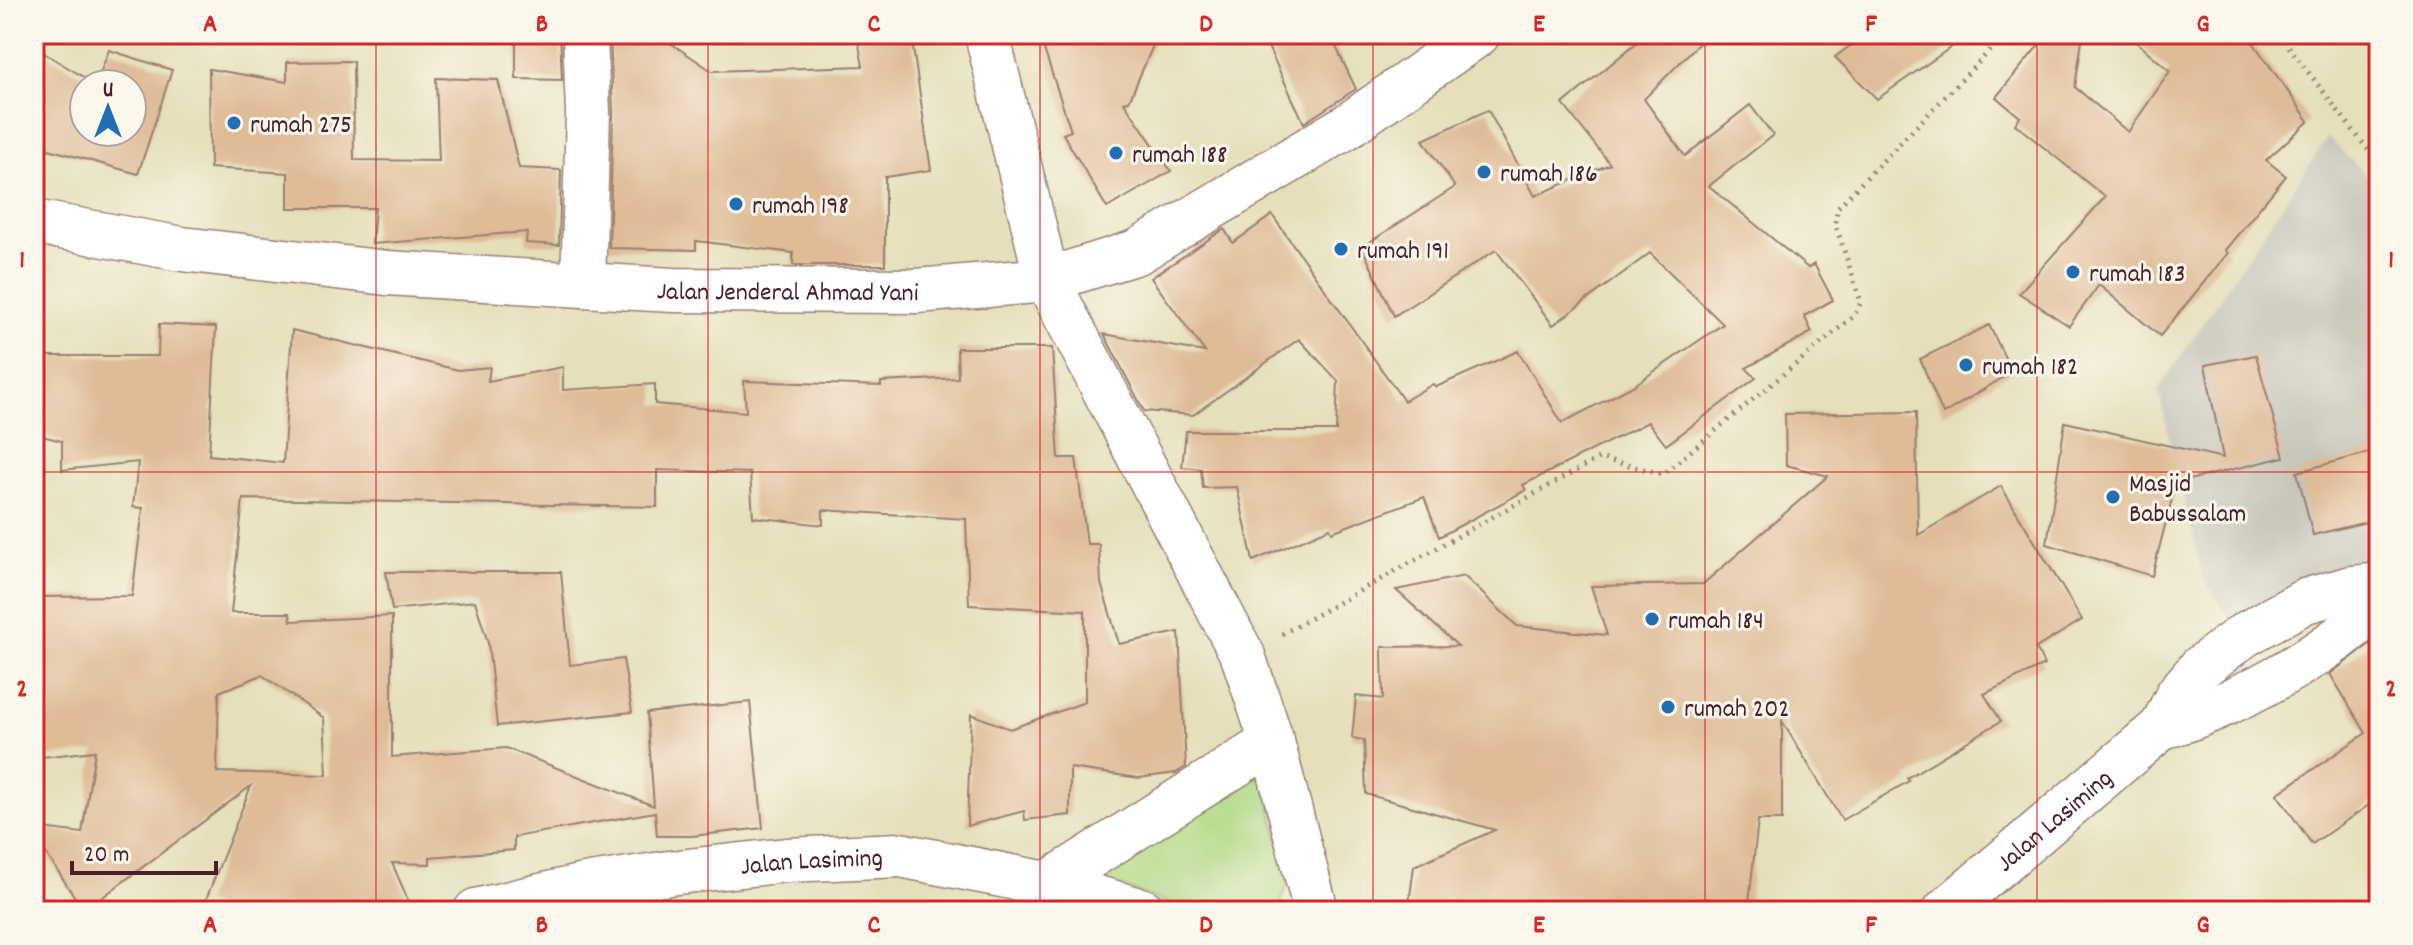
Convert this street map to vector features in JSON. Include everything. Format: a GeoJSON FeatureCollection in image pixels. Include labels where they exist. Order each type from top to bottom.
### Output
{"type":"FeatureCollection","features":[{"type":"Feature","properties":{"kind":"main road"},"geometry":{"type":"LineString","coordinates":[[583,285],[588,113],[585,34]]}},
{"type":"Feature","properties":{"kind":"main road"},"geometry":{"type":"LineString","coordinates":[[987,34],[1047,280],[1243,656],[1272,742],[1316,911]]}},
{"type":"Feature","properties":{"kind":"main road","name":"Jalan Jenderal Ahmad Yani"},"geometry":{"type":"LineString","coordinates":[[34,222],[182,249],[371,271],[583,285],[673,290],[917,291],[1047,280],[1137,252],[1346,127],[1478,34]]}},
{"type":"Feature","properties":{"kind":"main road","name":"Jalan Lasiming"},"geometry":{"type":"LineString","coordinates":[[1945,911],[2162,727],[2178,694],[2201,667],[2244,635],[2305,601],[2352,588],[2379,585]]}},
{"type":"Feature","properties":{"kind":"main road","name":"Jalan Lasiming"},"geometry":{"type":"LineString","coordinates":[[2162,727],[2190,720],[2239,697],[2308,658],[2356,625],[2379,602]]}},
{"type":"Feature","properties":{"kind":"main road"},"geometry":{"type":"LineString","coordinates":[[1047,884],[1272,742]]}},
{"type":"Feature","properties":{"kind":"main road","name":"Jalan Lasiming"},"geometry":{"type":"LineString","coordinates":[[476,911],[584,886],[669,873],[787,860],[900,855],[1047,884],[1143,911]]}},
{"type":"Feature","properties":{"kind":"path"},"geometry":{"type":"LineString","coordinates":[[1243,656],[1599,458],[1663,474],[1854,316],[1861,302],[1835,223],[1838,207],[2006,34]]}},
{"type":"Feature","properties":{"kind":"path"},"geometry":{"type":"LineString","coordinates":[[2279,34],[2379,164]]}},
{"type":"Feature","properties":{"kind":"shaded area"},"geometry":{"type":"Polygon","coordinates":[[[2328,137],[2379,188],[2379,555],[2234,624],[2203,577],[2158,390],[2328,137]]]}},
{"type":"Feature","properties":{"kind":"green space"},"geometry":{"type":"Polygon","coordinates":[[[1263,773],[1289,881],[1278,911],[1193,911],[1088,877],[1263,773]]]}},
{"type":"Feature","properties":{"kind":"building"},"geometry":{"type":"Polygon","coordinates":[[[516,34],[560,34],[562,80],[516,79],[516,34]]]}},
{"type":"Feature","properties":{"kind":"building"},"geometry":{"type":"Polygon","coordinates":[[[610,34],[657,34],[712,71],[863,66],[857,34],[911,34],[931,170],[885,177],[885,265],[793,265],[793,253],[696,241],[696,250],[609,248],[613,114],[610,34]]]}},
{"type":"Feature","properties":{"kind":"building"},"geometry":{"type":"Polygon","coordinates":[[[1039,34],[1158,34],[1129,101],[1124,102],[1171,171],[1107,208],[1063,134],[1071,131],[1039,34]]]}},
{"type":"Feature","properties":{"kind":"building"},"geometry":{"type":"Polygon","coordinates":[[[1262,34],[1330,34],[1356,89],[1304,123],[1262,34]]]}},
{"type":"Feature","properties":{"kind":"building"},"geometry":{"type":"Polygon","coordinates":[[[1647,34],[1708,34],[1644,99],[1685,156],[1750,105],[1773,135],[1709,186],[1808,268],[1814,264],[1833,300],[1804,316],[1812,332],[1746,368],[1756,378],[1666,445],[1648,422],[1523,485],[1526,490],[1439,537],[1424,497],[1332,532],[1330,528],[1253,561],[1237,487],[1203,488],[1201,469],[1182,467],[1186,431],[1336,431],[1338,381],[1299,339],[1193,415],[1144,411],[1104,334],[1205,352],[1151,278],[1224,229],[1233,243],[1272,215],[1404,401],[1433,384],[1436,387],[1518,351],[1562,423],[1633,386],[1723,324],[1650,253],[1553,325],[1496,250],[1394,316],[1362,247],[1455,187],[1423,140],[1488,110],[1535,196],[1610,164],[1563,104],[1647,34]]]}},
{"type":"Feature","properties":{"kind":"building"},"geometry":{"type":"Polygon","coordinates":[[[1866,34],[1970,34],[1877,99],[1835,57],[1866,34]]]}},
{"type":"Feature","properties":{"kind":"building"},"geometry":{"type":"Polygon","coordinates":[[[2048,34],[2083,34],[2075,87],[2128,132],[2170,71],[2127,34],[2247,34],[2309,121],[2266,160],[2286,176],[2160,336],[2099,285],[2069,326],[2019,293],[2105,197],[2015,124],[2020,117],[1996,97],[2048,34]]]}},
{"type":"Feature","properties":{"kind":"building"},"geometry":{"type":"Polygon","coordinates":[[[34,47],[69,68],[68,148],[146,148],[138,174],[34,145],[34,47]]]}},
{"type":"Feature","properties":{"kind":"building"},"geometry":{"type":"Polygon","coordinates":[[[109,50],[172,70],[148,143],[148,68],[102,68],[109,50]]]}},
{"type":"Feature","properties":{"kind":"building"},"geometry":{"type":"Polygon","coordinates":[[[353,61],[354,160],[439,161],[436,78],[498,80],[519,168],[561,170],[559,245],[526,243],[527,232],[372,244],[375,208],[288,208],[288,173],[210,168],[209,69],[287,82],[287,62],[353,61]]]}},
{"type":"Feature","properties":{"kind":"building"},"geometry":{"type":"Polygon","coordinates":[[[159,324],[216,327],[209,455],[283,463],[292,330],[458,370],[490,367],[488,381],[563,367],[563,390],[655,384],[655,404],[746,412],[744,381],[881,386],[881,382],[958,378],[957,348],[1052,348],[1059,458],[1076,458],[1087,544],[1099,544],[1101,583],[1119,644],[1179,632],[1186,767],[1176,773],[1139,778],[1070,768],[1070,815],[1025,820],[1024,811],[967,826],[971,714],[1010,729],[1085,702],[1085,611],[969,605],[966,519],[823,510],[823,525],[753,517],[750,473],[657,470],[657,507],[243,499],[231,613],[290,613],[291,621],[392,616],[392,757],[506,748],[654,806],[647,713],[750,702],[763,828],[692,836],[657,836],[655,812],[514,837],[514,850],[430,857],[430,864],[392,863],[409,902],[375,911],[226,911],[205,902],[251,786],[84,911],[34,835],[34,827],[82,833],[95,751],[34,758],[34,597],[132,596],[143,508],[133,507],[138,462],[62,470],[62,441],[34,434],[34,356],[158,356],[159,324]],[[262,675],[219,692],[217,772],[327,775],[324,718],[262,675]]]}},
{"type":"Feature","properties":{"kind":"building","name":"rumah 182"},"geometry":{"type":"Polygon","coordinates":[[[1989,325],[2012,372],[1943,414],[1920,359],[1989,325]]]}},
{"type":"Feature","properties":{"kind":"building","name":"Masjid Babussalam"},"geometry":{"type":"Polygon","coordinates":[[[2256,355],[2284,457],[2176,483],[2152,576],[2047,544],[2065,422],[2223,458],[2205,365],[2256,355]]]}},
{"type":"Feature","properties":{"kind":"building"},"geometry":{"type":"Polygon","coordinates":[[[1916,412],[1918,535],[2001,486],[2082,620],[2036,648],[2044,665],[1984,694],[2001,721],[1842,820],[1782,721],[1782,820],[1758,820],[1748,911],[1408,911],[1414,866],[1495,830],[1366,794],[1364,740],[1352,738],[1356,696],[1383,699],[1382,647],[1458,646],[1396,590],[1464,576],[1517,626],[1607,635],[1591,586],[1703,584],[1828,476],[1786,465],[1785,414],[1916,412]]]}},
{"type":"Feature","properties":{"kind":"building"},"geometry":{"type":"Polygon","coordinates":[[[2379,450],[2379,519],[2313,535],[2297,472],[2379,450]]]}},
{"type":"Feature","properties":{"kind":"building"},"geometry":{"type":"Polygon","coordinates":[[[386,572],[561,572],[570,665],[623,659],[632,712],[497,726],[488,643],[475,601],[392,610],[386,572]]]}},
{"type":"Feature","properties":{"kind":"building"},"geometry":{"type":"Polygon","coordinates":[[[2379,637],[2379,798],[2312,844],[2277,794],[2366,733],[2330,674],[2379,637]]]}},
{"type":"Feature","properties":{"kind":"place","name":"rumah 275"},"geometry":{"type":"Point","coordinates":[234,123]}},
{"type":"Feature","properties":{"kind":"place","name":"rumah 188"},"geometry":{"type":"Point","coordinates":[1116,153]}},
{"type":"Feature","properties":{"kind":"place","name":"rumah 186"},"geometry":{"type":"Point","coordinates":[1484,172]}},
{"type":"Feature","properties":{"kind":"place","name":"rumah 198"},"geometry":{"type":"Point","coordinates":[736,204]}},
{"type":"Feature","properties":{"kind":"place","name":"rumah 191"},"geometry":{"type":"Point","coordinates":[1341,249]}},
{"type":"Feature","properties":{"kind":"place","name":"rumah 183"},"geometry":{"type":"Point","coordinates":[2073,272]}},
{"type":"Feature","properties":{"kind":"place","name":"rumah 182"},"geometry":{"type":"Point","coordinates":[1966,365]}},
{"type":"Feature","properties":{"kind":"place","name":"Masjid Babussalam"},"geometry":{"type":"Point","coordinates":[2113,497]}},
{"type":"Feature","properties":{"kind":"place","name":"rumah 184"},"geometry":{"type":"Point","coordinates":[1652,619]}},
{"type":"Feature","properties":{"kind":"place","name":"rumah 202"},"geometry":{"type":"Point","coordinates":[1668,707]}}]}
